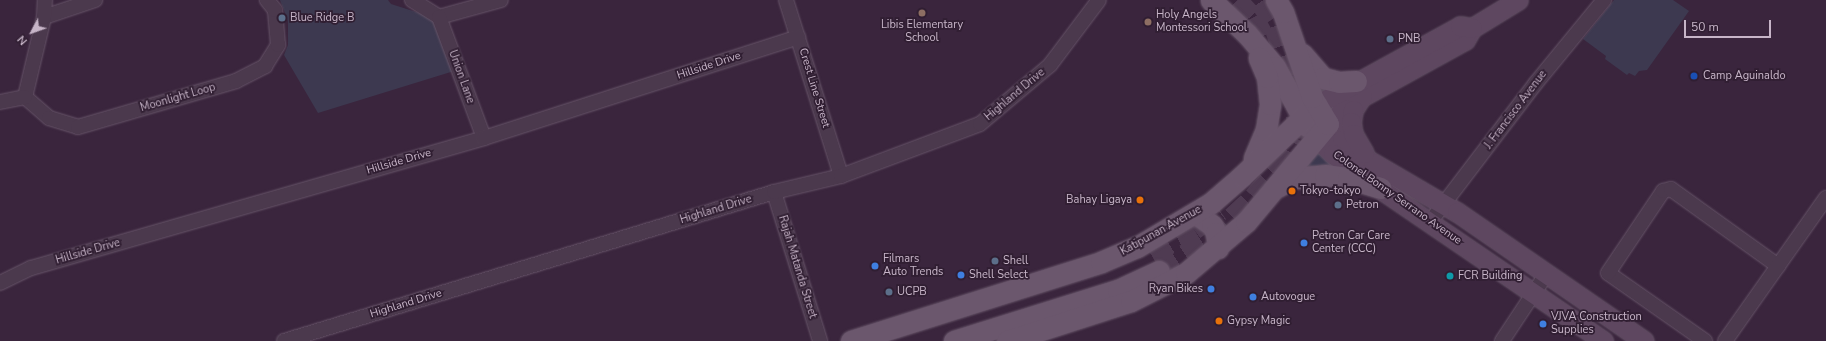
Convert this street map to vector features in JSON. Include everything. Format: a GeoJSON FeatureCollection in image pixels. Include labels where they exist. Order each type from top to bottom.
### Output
{"type":"FeatureCollection","features":[{"type":"Feature","properties":{"kind":"main road","name":"Colonel Bonny Serrano Avenue"},"geometry":{"type":"LineString","coordinates":[[1211,0],[1238,25],[1275,67],[1322,130],[1333,154],[1603,341]]}},
{"type":"Feature","properties":{"kind":"main road","name":"Colonel Bonny Serrano Avenue"},"geometry":{"type":"LineString","coordinates":[[1276,0],[1284,12],[1309,111]]}},
{"type":"Feature","properties":{"kind":"main road","name":"Katipunan Avenue"},"geometry":{"type":"LineString","coordinates":[[851,341],[1111,258],[1203,209],[1242,176],[1309,111],[1360,88],[1460,26],[1472,28],[1518,0]]}},
{"type":"Feature","properties":{"kind":"main road"},"geometry":{"type":"LineString","coordinates":[[1238,25],[1265,70],[1270,100],[1263,141],[1242,176]]}},
{"type":"Feature","properties":{"kind":"main road"},"geometry":{"type":"LineString","coordinates":[[1292,40],[1320,76],[1332,81],[1360,88],[1353,110],[1351,126],[1368,160]]}},
{"type":"Feature","properties":{"kind":"main road","name":"Katipunan Avenue"},"geometry":{"type":"LineString","coordinates":[[1006,341],[1142,297],[1186,273],[1218,248],[1234,233],[1360,88]]}},
{"type":"Feature","properties":{"kind":"main road","name":"Colonel Bonny Serrano Avenue"},"geometry":{"type":"LineString","coordinates":[[1322,130],[1342,140],[1368,160],[1445,204],[1644,341]]}},
{"type":"Feature","properties":{"kind":"main road"},"geometry":{"type":"LineString","coordinates":[[1274,188],[1293,178],[1321,175],[1348,178],[1380,188]]}},
{"type":"Feature","properties":{"kind":"main road"},"geometry":{"type":"LineString","coordinates":[[1203,209],[1212,215],[1219,225],[1234,233]]}},
{"type":"Feature","properties":{"kind":"main road"},"geometry":{"type":"LineString","coordinates":[[1203,209],[1216,233],[1218,248]]}},
{"type":"Feature","properties":{"kind":"main road","name":"Katipunan Avenue"},"geometry":{"type":"LineString","coordinates":[[894,341],[1108,274],[1155,262],[1118,290],[954,341]]}},
{"type":"Feature","properties":{"kind":"street"},"geometry":{"type":"LineString","coordinates":[[0,102],[25,97],[44,17],[45,0]]}},
{"type":"Feature","properties":{"kind":"street"},"geometry":{"type":"LineString","coordinates":[[44,17],[95,0]]}},
{"type":"Feature","properties":{"kind":"street","name":"Moonlight Loop"},"geometry":{"type":"LineString","coordinates":[[25,97],[49,118],[78,127],[236,81],[265,66],[278,45],[275,10],[267,0]]}},
{"type":"Feature","properties":{"kind":"street"},"geometry":{"type":"LineString","coordinates":[[412,0],[439,17],[501,0]]}},
{"type":"Feature","properties":{"kind":"street","name":"Crest Line Street"},"geometry":{"type":"LineString","coordinates":[[786,0],[841,176]]}},
{"type":"Feature","properties":{"kind":"street","name":"Highland Drive"},"geometry":{"type":"LineString","coordinates":[[284,341],[774,192],[841,176],[980,124],[1050,65],[1098,0]]}},
{"type":"Feature","properties":{"kind":"street","name":"J. Francisco Avenue"},"geometry":{"type":"LineString","coordinates":[[1430,222],[1540,79],[1604,0]]}},
{"type":"Feature","properties":{"kind":"street","name":"Union Lane"},"geometry":{"type":"LineString","coordinates":[[439,17],[484,138]]}},
{"type":"Feature","properties":{"kind":"street","name":"Hillside Drive"},"geometry":{"type":"LineString","coordinates":[[0,282],[32,268],[484,138],[798,37]]}},
{"type":"Feature","properties":{"kind":"street"},"geometry":{"type":"LineString","coordinates":[[1705,341],[1608,273],[1663,191],[1671,190],[1778,266]]}},
{"type":"Feature","properties":{"kind":"street","name":"Rajah Matanda Street"},"geometry":{"type":"LineString","coordinates":[[774,192],[820,341]]}},
{"type":"Feature","properties":{"kind":"street"},"geometry":{"type":"LineString","coordinates":[[1725,341],[1826,198]]}},
{"type":"Feature","properties":{"kind":"street"},"geometry":{"type":"LineString","coordinates":[[1502,341],[1547,274]]}},
{"type":"Feature","properties":{"kind":"shaded area"},"geometry":{"type":"Polygon","coordinates":[[[280,0],[388,0],[391,4],[432,17],[454,71],[318,113],[284,55],[288,45],[288,21],[280,0]]]}},
{"type":"Feature","properties":{"kind":"shaded area"},"geometry":{"type":"Polygon","coordinates":[[[1614,0],[1673,0],[1689,11],[1647,70],[1639,71],[1635,76],[1629,73],[1627,75],[1605,59],[1606,56],[1583,39],[1614,0]]]}},
{"type":"Feature","properties":{"kind":"shaded area"},"geometry":{"type":"Polygon","coordinates":[[[1317,152],[1344,171],[1301,172],[1317,152]]]}},
{"type":"Feature","properties":{"kind":"tunnel"},"geometry":{"type":"LineString","coordinates":[[1237,0],[1253,17],[1270,48]]}},
{"type":"Feature","properties":{"kind":"tunnel"},"geometry":{"type":"LineString","coordinates":[[1159,271],[1210,238],[1254,197],[1278,169],[1296,138],[1297,104],[1291,75],[1272,19],[1259,0]]}},
{"type":"Feature","properties":{"kind":"tunnel"},"geometry":{"type":"LineString","coordinates":[[1151,254],[1194,229],[1220,210]]}},
{"type":"Feature","properties":{"kind":"place","name":"Libis Elementary School"},"geometry":{"type":"Point","coordinates":[922,13]}},
{"type":"Feature","properties":{"kind":"place","name":"Blue Ridge B"},"geometry":{"type":"Point","coordinates":[282,18]}},
{"type":"Feature","properties":{"kind":"place","name":"Holy Angels Montessori School"},"geometry":{"type":"Point","coordinates":[1148,22]}},
{"type":"Feature","properties":{"kind":"place","name":"PNB"},"geometry":{"type":"Point","coordinates":[1390,39]}},
{"type":"Feature","properties":{"kind":"place","name":"Camp Aguinaldo"},"geometry":{"type":"Point","coordinates":[1694,76]}},
{"type":"Feature","properties":{"kind":"place","name":"Tokyo-tokyo"},"geometry":{"type":"Point","coordinates":[1292,191]}},
{"type":"Feature","properties":{"kind":"place","name":"Bahay Ligaya"},"geometry":{"type":"Point","coordinates":[1140,200]}},
{"type":"Feature","properties":{"kind":"place","name":"Petron"},"geometry":{"type":"Point","coordinates":[1338,205]}},
{"type":"Feature","properties":{"kind":"place","name":"Petron Car Care Center (CCC)"},"geometry":{"type":"Point","coordinates":[1304,243]}},
{"type":"Feature","properties":{"kind":"place","name":"Shell"},"geometry":{"type":"Point","coordinates":[995,261]}},
{"type":"Feature","properties":{"kind":"place","name":"Filmars Auto Trends"},"geometry":{"type":"Point","coordinates":[875,266]}},
{"type":"Feature","properties":{"kind":"place","name":"Shell Select"},"geometry":{"type":"Point","coordinates":[961,275]}},
{"type":"Feature","properties":{"kind":"place","name":"FCR Building"},"geometry":{"type":"Point","coordinates":[1450,276]}},
{"type":"Feature","properties":{"kind":"place","name":"Ryan Bikes"},"geometry":{"type":"Point","coordinates":[1211,289]}},
{"type":"Feature","properties":{"kind":"place","name":"UCPB"},"geometry":{"type":"Point","coordinates":[889,292]}},
{"type":"Feature","properties":{"kind":"place","name":"Autovogue"},"geometry":{"type":"Point","coordinates":[1253,297]}},
{"type":"Feature","properties":{"kind":"place","name":"Gypsy Magic"},"geometry":{"type":"Point","coordinates":[1219,321]}},
{"type":"Feature","properties":{"kind":"place","name":"VJVA Construction Supplies"},"geometry":{"type":"Point","coordinates":[1543,324]}}]}
